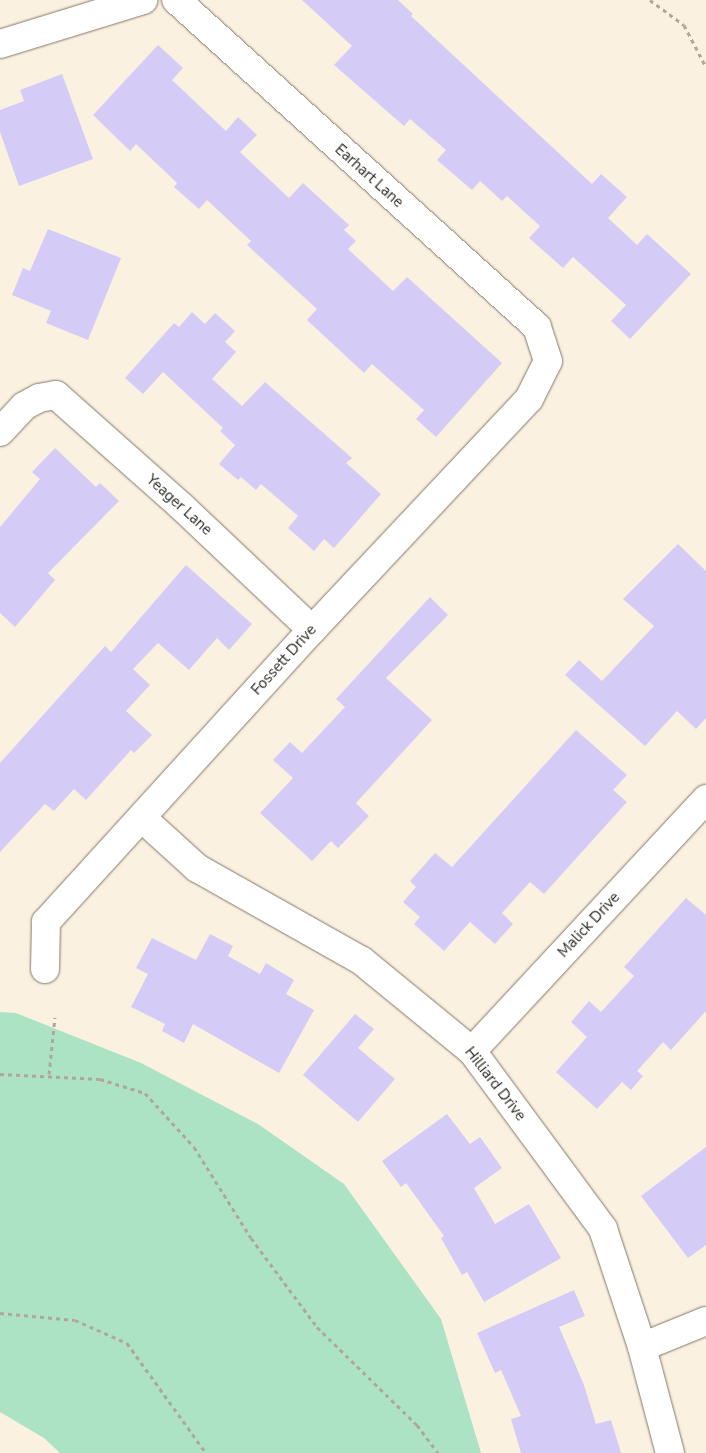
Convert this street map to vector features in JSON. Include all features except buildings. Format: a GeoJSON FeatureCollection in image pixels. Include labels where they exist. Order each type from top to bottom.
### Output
{"type":"FeatureCollection","features":[{"type":"Feature","properties":{"kind":"street"},"geometry":{"type":"LineString","coordinates":[[0,44],[143,0]]}},
{"type":"Feature","properties":{"kind":"street","name":"Earhart Lane"},"geometry":{"type":"LineString","coordinates":[[176,0],[537,327],[548,361]]}},
{"type":"Feature","properties":{"kind":"street","name":"Fossett Drive"},"geometry":{"type":"LineString","coordinates":[[45,969],[46,922],[312,630],[529,399],[548,361]]}},
{"type":"Feature","properties":{"kind":"street","name":"Yeager Lane"},"geometry":{"type":"LineString","coordinates":[[0,432],[24,406],[39,398],[56,396],[181,506],[312,630]]}},
{"type":"Feature","properties":{"kind":"street","name":"Malick Drive"},"geometry":{"type":"LineString","coordinates":[[472,1051],[706,799]]}},
{"type":"Feature","properties":{"kind":"street","name":"Hilliard Drive"},"geometry":{"type":"LineString","coordinates":[[142,818],[197,868],[362,961],[472,1051],[603,1229],[642,1347],[670,1453]]}},
{"type":"Feature","properties":{"kind":"street"},"geometry":{"type":"LineString","coordinates":[[642,1347],[706,1321]]}},
{"type":"Feature","properties":{"kind":"path"},"geometry":{"type":"LineString","coordinates":[[650,0],[684,26],[706,67]]}},
{"type":"Feature","properties":{"kind":"path"},"geometry":{"type":"LineString","coordinates":[[49,1074],[55,1017]]}},
{"type":"Feature","properties":{"kind":"path"},"geometry":{"type":"LineString","coordinates":[[0,1074],[49,1074],[100,1079],[145,1093],[194,1147],[251,1238],[318,1327],[417,1426],[438,1453]]}},
{"type":"Feature","properties":{"kind":"path"},"geometry":{"type":"LineString","coordinates":[[0,1313],[75,1320],[127,1343],[206,1453]]}},
{"type":"Feature","properties":{"kind":"green space"},"geometry":{"type":"Polygon","coordinates":[[[0,1012],[16,1013],[141,1063],[258,1124],[344,1184],[441,1319],[481,1453],[60,1453],[44,1438],[0,1412],[0,1012]]]}}]}
